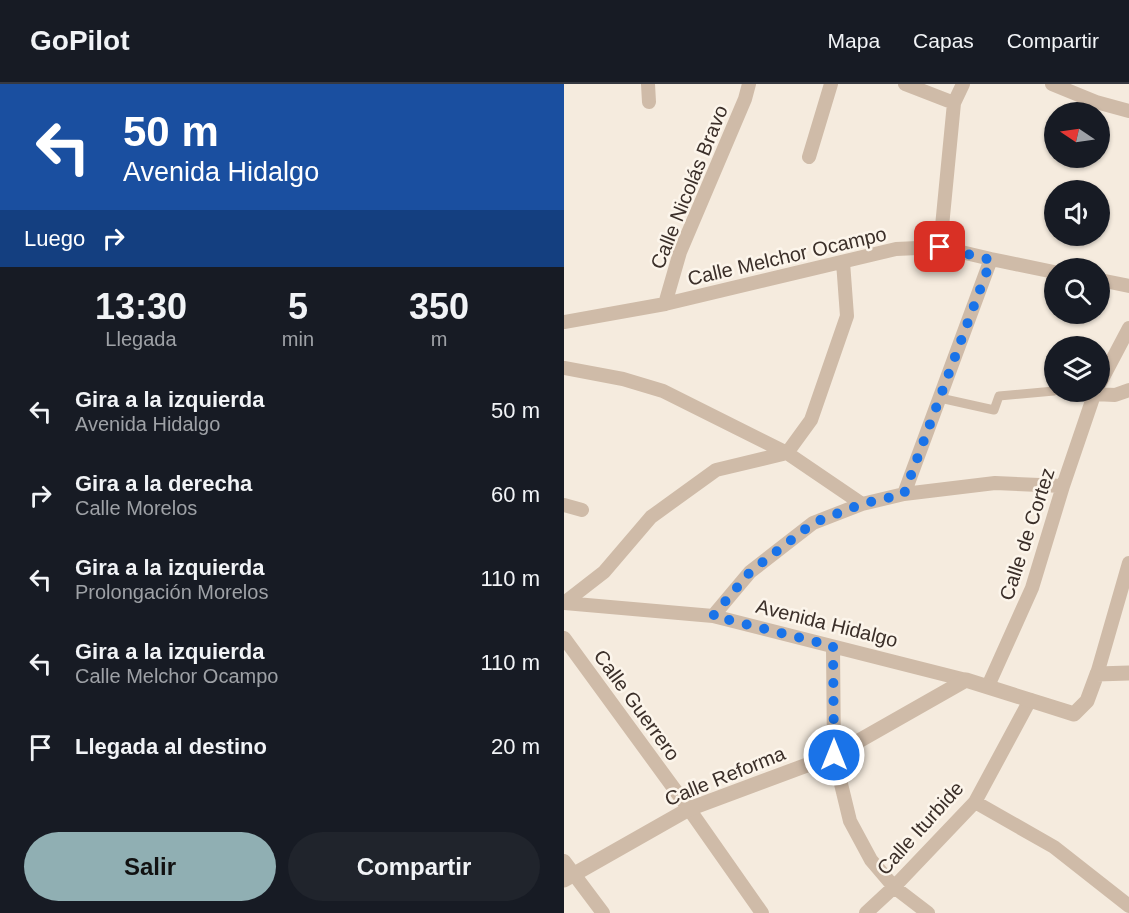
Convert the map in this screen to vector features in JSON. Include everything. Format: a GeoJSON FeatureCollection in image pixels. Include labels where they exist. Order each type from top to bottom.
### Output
{"type":"FeatureCollection","features":[{"type":"Feature","properties":{"kind":"street"},"geometry":{"type":"LineString","coordinates":[[648,84],[649,102]]}},
{"type":"Feature","properties":{"kind":"street","name":"Calle Nicolás Bravo"},"geometry":{"type":"LineString","coordinates":[[665,304],[680,252],[745,99],[749,84]]}},
{"type":"Feature","properties":{"kind":"street"},"geometry":{"type":"LineString","coordinates":[[809,157],[831,84]]}},
{"type":"Feature","properties":{"kind":"street"},"geometry":{"type":"LineString","coordinates":[[905,84],[954,103]]}},
{"type":"Feature","properties":{"kind":"street"},"geometry":{"type":"LineString","coordinates":[[940,247],[954,103],[963,84]]}},
{"type":"Feature","properties":{"kind":"street"},"geometry":{"type":"LineString","coordinates":[[1052,84],[1096,102],[1129,111]]}},
{"type":"Feature","properties":{"kind":"street","name":"Calle Melchor Ocampo"},"geometry":{"type":"LineString","coordinates":[[564,322],[665,304],[896,249],[940,247],[1044,270]]}},
{"type":"Feature","properties":{"kind":"street"},"geometry":{"type":"LineString","coordinates":[[904,494],[991,260]]}},
{"type":"Feature","properties":{"kind":"street"},"geometry":{"type":"LineString","coordinates":[[564,603],[604,572],[651,517],[716,470],[787,453],[811,420],[847,316],[843,262]]}},
{"type":"Feature","properties":{"kind":"street"},"geometry":{"type":"LineString","coordinates":[[1110,282],[1129,286]]}},
{"type":"Feature","properties":{"kind":"street","name":"Calle de Cortez"},"geometry":{"type":"LineString","coordinates":[[1110,361],[1129,328]]}},
{"type":"Feature","properties":{"kind":"street"},"geometry":{"type":"LineString","coordinates":[[564,368],[623,379],[663,391],[787,453],[862,504]]}},
{"type":"Feature","properties":{"kind":"street"},"geometry":{"type":"LineString","coordinates":[[1110,393],[1129,390]]}},
{"type":"Feature","properties":{"kind":"street"},"geometry":{"type":"LineString","coordinates":[[940,398],[994,410],[999,396],[1044,392]]}},
{"type":"Feature","properties":{"kind":"street","name":"Calle de Cortez"},"geometry":{"type":"LineString","coordinates":[[988,686],[1032,588],[1089,402]]}},
{"type":"Feature","properties":{"kind":"street"},"geometry":{"type":"LineString","coordinates":[[713,616],[750,572],[813,523],[862,504],[904,494],[995,483],[1063,486]]}},
{"type":"Feature","properties":{"kind":"street"},"geometry":{"type":"LineString","coordinates":[[564,505],[582,510]]}},
{"type":"Feature","properties":{"kind":"street"},"geometry":{"type":"LineString","coordinates":[[1129,563],[1097,674],[1129,673]]}},
{"type":"Feature","properties":{"kind":"street","name":"Avenida Hidalgo"},"geometry":{"type":"LineString","coordinates":[[564,603],[713,616],[966,680],[1074,714],[1087,700],[1097,674]]}},
{"type":"Feature","properties":{"kind":"street","name":"Calle Guerrero"},"geometry":{"type":"LineString","coordinates":[[564,638],[762,913]]}},
{"type":"Feature","properties":{"kind":"street"},"geometry":{"type":"LineString","coordinates":[[833,646],[834,755],[850,821],[871,860],[894,887],[928,913]]}},
{"type":"Feature","properties":{"kind":"street","name":"Calle Reforma"},"geometry":{"type":"LineString","coordinates":[[570,877],[689,809],[834,755],[966,680]]}},
{"type":"Feature","properties":{"kind":"street","name":"Calle Iturbide"},"geometry":{"type":"LineString","coordinates":[[866,913],[975,802],[1030,700]]}},
{"type":"Feature","properties":{"kind":"street"},"geometry":{"type":"LineString","coordinates":[[975,802],[1054,847],[1129,906]]}},
{"type":"Feature","properties":{"kind":"street"},"geometry":{"type":"LineString","coordinates":[[564,861],[570,877],[603,913]]}},
{"type":"Feature","properties":{"kind":"route"},"geometry":{"type":"LineString","coordinates":[[834,755],[833,646],[713,616],[750,572],[813,523],[862,504],[904,494],[991,260],[940,247]]}}]}
